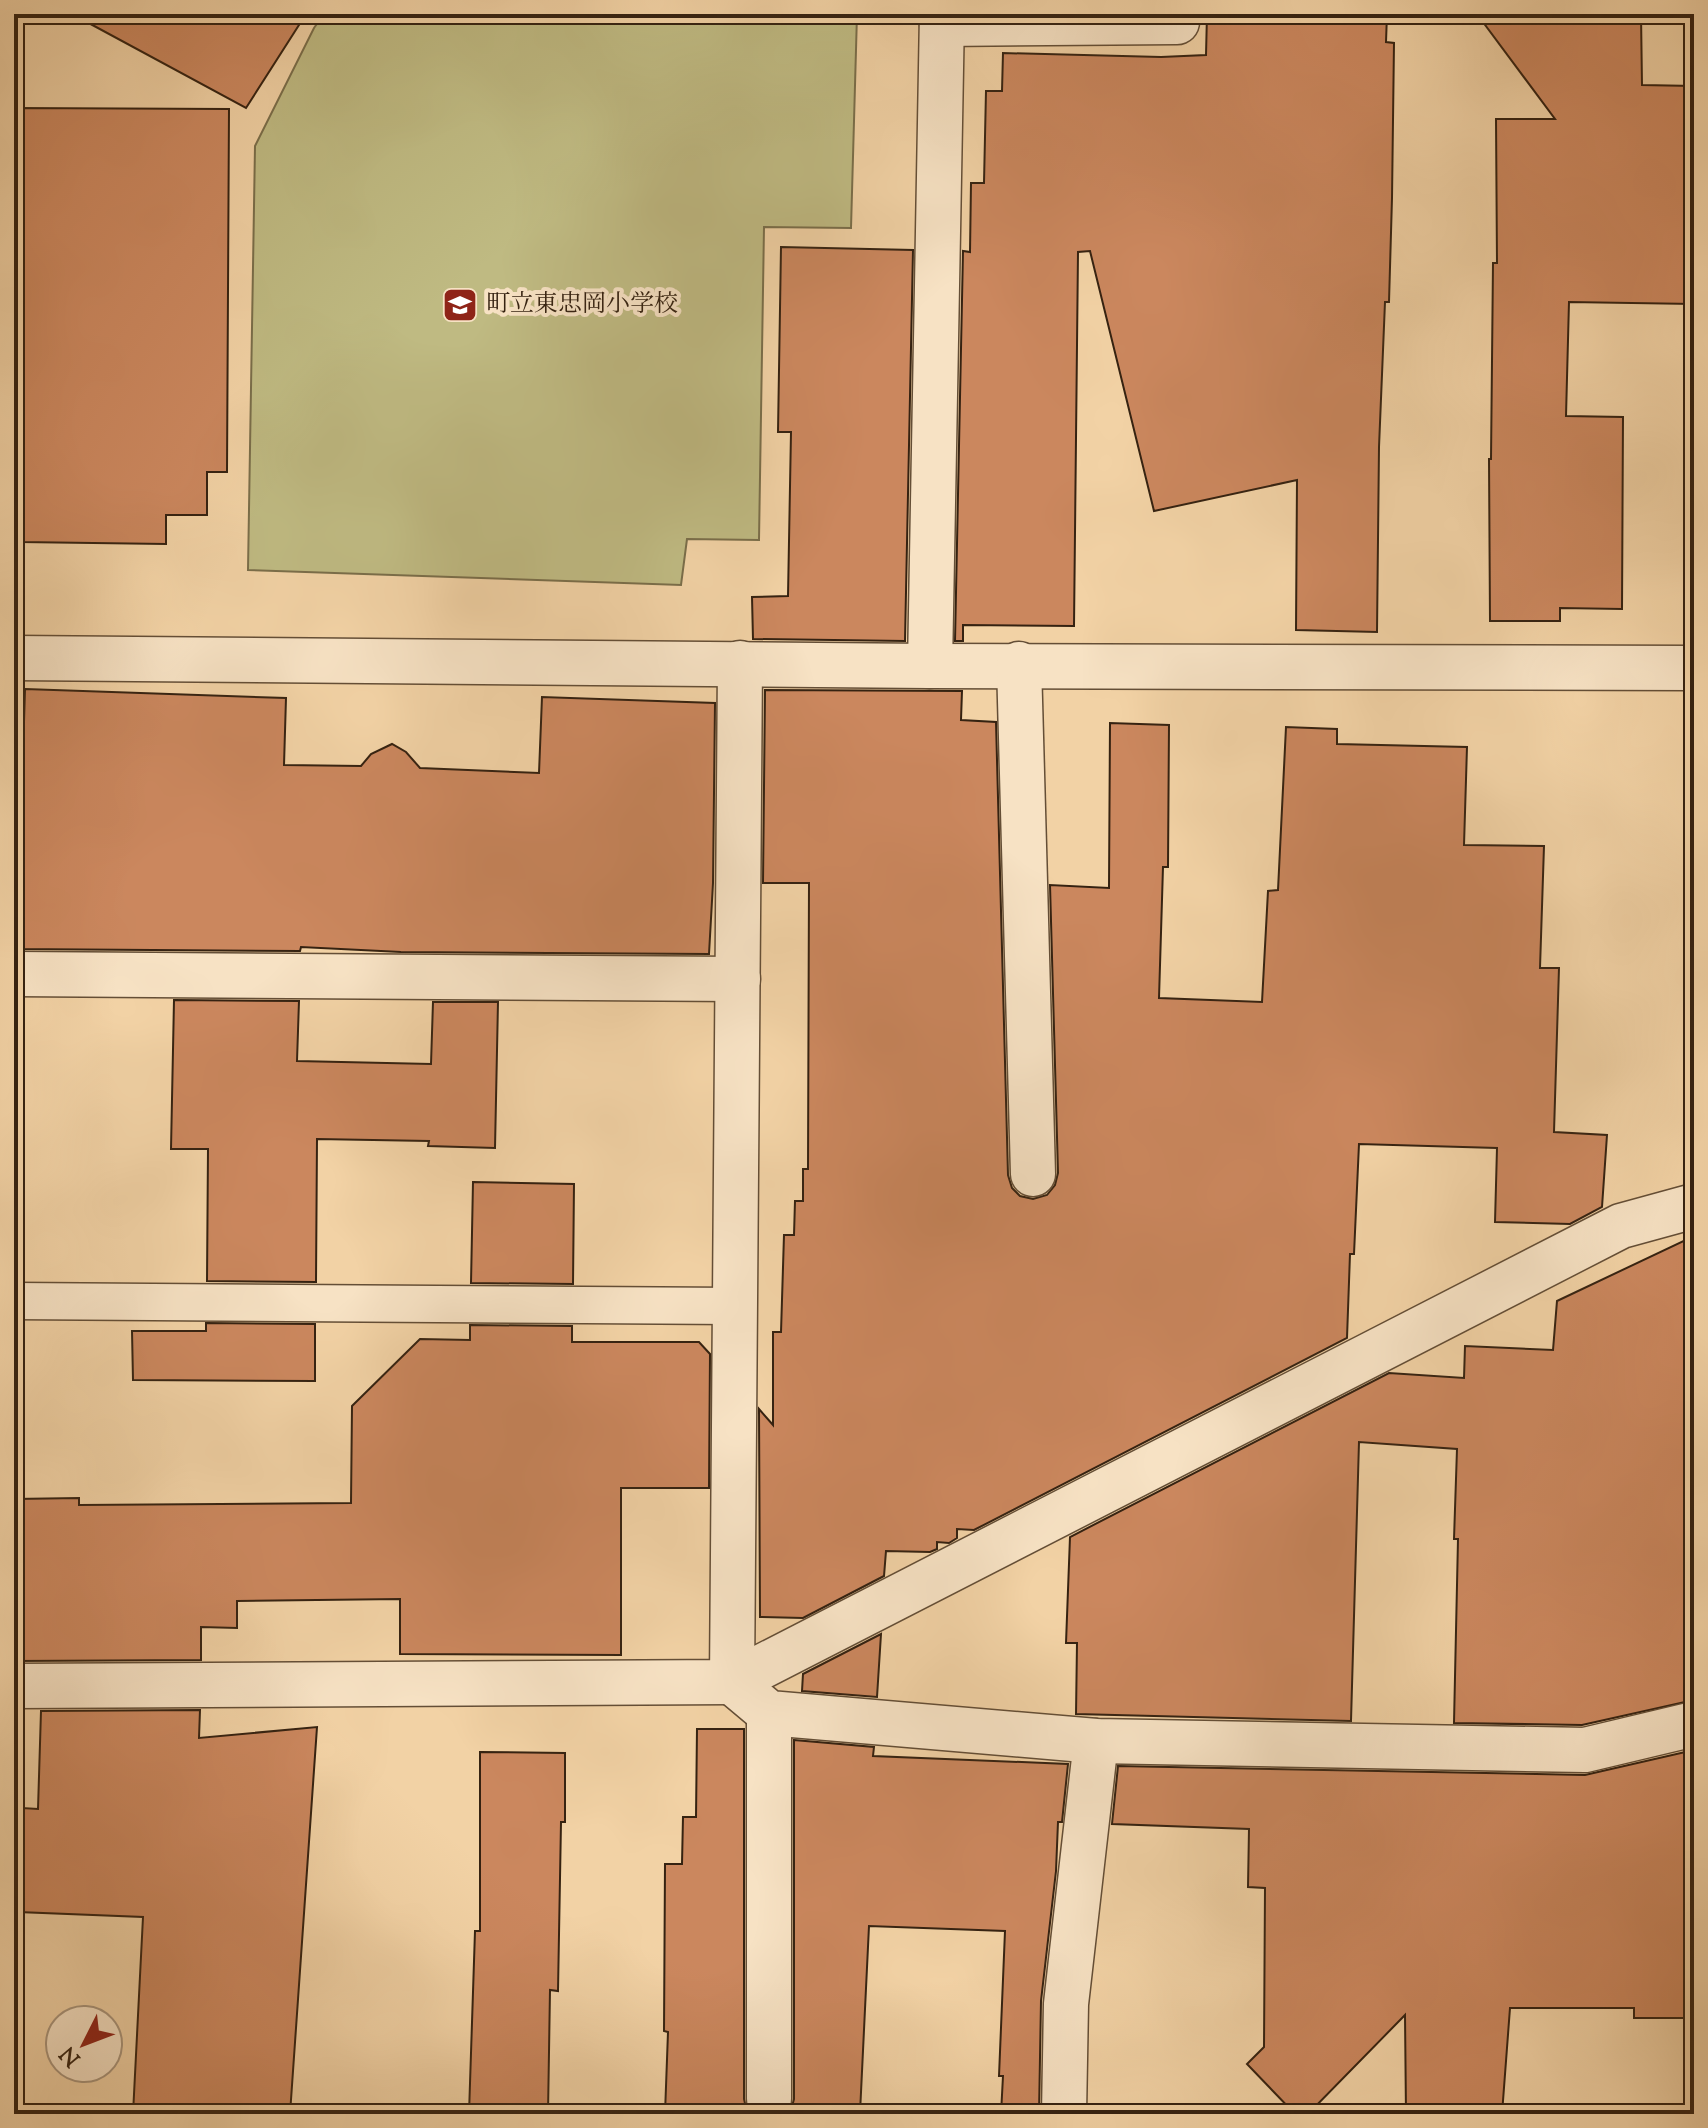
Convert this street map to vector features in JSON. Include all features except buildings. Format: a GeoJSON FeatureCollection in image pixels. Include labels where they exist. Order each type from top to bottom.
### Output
{"type":"FeatureCollection","features":[{"type":"Feature","properties":{"kind":"street"},"geometry":{"type":"LineString","coordinates":[[930,666],[942,19],[1177,22],[1176,14]]}},
{"type":"Feature","properties":{"kind":"street"},"geometry":{"type":"LineString","coordinates":[[14,658],[930,666],[1694,668]]}},
{"type":"Feature","properties":{"kind":"street"},"geometry":{"type":"LineString","coordinates":[[732,1682],[740,663]]}},
{"type":"Feature","properties":{"kind":"street"},"geometry":{"type":"LineString","coordinates":[[1019,664],[1033,1174]]}},
{"type":"Feature","properties":{"kind":"street"},"geometry":{"type":"LineString","coordinates":[[14,974],[738,979]]}},
{"type":"Feature","properties":{"kind":"street"},"geometry":{"type":"LineString","coordinates":[[14,1686],[732,1682],[1621,1226],[1694,1206]]}},
{"type":"Feature","properties":{"kind":"street"},"geometry":{"type":"LineString","coordinates":[[732,1682],[769,1713],[1096,1741],[1585,1750],[1694,1724]]}},
{"type":"Feature","properties":{"kind":"street"},"geometry":{"type":"LineString","coordinates":[[769,1713],[769,2099]]}},
{"type":"Feature","properties":{"kind":"street"},"geometry":{"type":"LineString","coordinates":[[1064,2114],[1066,2004],[1096,1741]]}},
{"type":"Feature","properties":{"kind":"lane"},"geometry":{"type":"LineString","coordinates":[[14,1301],[735,1306]]}},
{"type":"Feature","properties":{"kind":"shaded area"},"geometry":{"type":"Polygon","coordinates":[[[324,14],[857,14],[851,228],[764,227],[759,540],[687,539],[681,585],[248,570],[255,146],[324,14]]]}},
{"type":"Feature","properties":{"kind":"place","name":"町立東忠岡小学校"},"geometry":{"type":"Point","coordinates":[460,305]}}]}
